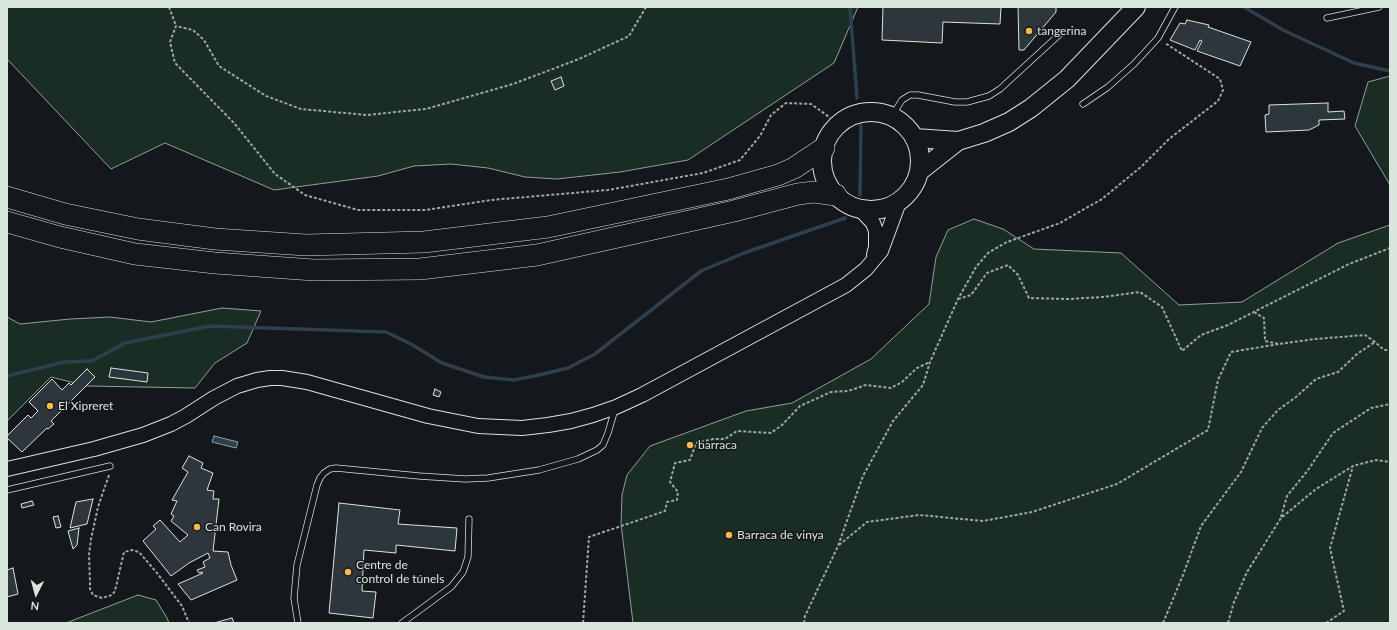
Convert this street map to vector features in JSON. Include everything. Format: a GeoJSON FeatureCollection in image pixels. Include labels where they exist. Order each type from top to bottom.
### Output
{"type":"FeatureCollection","features":[{"type":"Feature","properties":{"kind":"highway"},"geometry":{"type":"LineString","coordinates":[[7,197],[65,214],[138,229],[215,239],[306,245],[424,242],[548,227],[728,189],[794,168],[824,148]]}},
{"type":"Feature","properties":{"kind":"highway"},"geometry":{"type":"LineString","coordinates":[[7,222],[60,238],[135,254],[215,263],[314,270],[420,269],[537,255],[734,211],[798,194],[814,192],[836,195]]}},
{"type":"Feature","properties":{"kind":"main road"},"geometry":{"type":"LineString","coordinates":[[915,138],[958,140],[984,133],[1008,122],[1031,108],[1067,79],[1136,7]]}},
{"type":"Feature","properties":{"kind":"main road"},"geometry":{"type":"LineString","coordinates":[[864,112],[878,112],[892,116],[905,125],[915,138],[919,148],[921,159],[920,171],[916,183],[908,194],[899,202],[888,207],[879,209],[860,209],[845,203],[828,185],[824,173],[822,160],[824,148],[830,135],[839,124],[851,116],[864,112]]}},
{"type":"Feature","properties":{"kind":"main road"},"geometry":{"type":"LineString","coordinates":[[920,171],[958,140]]}},
{"type":"Feature","properties":{"kind":"street"},"geometry":{"type":"LineString","coordinates":[[7,469],[94,449],[137,437],[171,424],[237,386],[270,378],[282,378],[308,382],[454,422],[522,428],[571,421],[616,407],[670,381],[830,294],[859,276],[881,251],[899,202]]}},
{"type":"Feature","properties":{"kind":"street"},"geometry":{"type":"LineString","coordinates":[[860,209],[873,224],[876,231],[876,247],[872,261]]}},
{"type":"Feature","properties":{"kind":"lane"},"geometry":{"type":"LineString","coordinates":[[1083,104],[1108,87],[1134,64],[1158,38],[1175,7]]}},
{"type":"Feature","properties":{"kind":"lane"},"geometry":{"type":"LineString","coordinates":[[1327,18],[1379,7]]}},
{"type":"Feature","properties":{"kind":"lane"},"geometry":{"type":"LineString","coordinates":[[892,116],[902,100],[910,95],[918,95],[954,102],[967,102],[989,96],[1000,89],[1060,34]]}},
{"type":"Feature","properties":{"kind":"lane"},"geometry":{"type":"LineString","coordinates":[[298,623],[294,598],[297,565],[317,485],[324,473],[330,469],[336,468],[465,479],[488,478],[539,470],[578,459],[597,450],[603,445],[616,407]]}},
{"type":"Feature","properties":{"kind":"lane"},"geometry":{"type":"LineString","coordinates":[[7,490],[110,466]]}},
{"type":"Feature","properties":{"kind":"lane"},"geometry":{"type":"LineString","coordinates":[[402,623],[451,587],[463,572],[468,557],[469,519]]}},
{"type":"Feature","properties":{"kind":"path"},"geometry":{"type":"LineString","coordinates":[[170,7],[176,26],[170,42],[175,63],[234,124],[275,174],[306,195],[358,210],[425,210],[491,200],[608,190],[704,173],[740,160],[760,136],[771,115],[786,103],[811,104],[839,124]]}},
{"type":"Feature","properties":{"kind":"path"},"geometry":{"type":"LineString","coordinates":[[176,26],[193,30],[204,40],[220,66],[266,96],[300,109],[367,115],[426,109],[513,84],[579,59],[628,36],[646,7]]}},
{"type":"Feature","properties":{"kind":"path"},"geometry":{"type":"LineString","coordinates":[[804,623],[805,616],[838,546],[864,476],[893,421],[923,385],[930,362],[958,299],[976,267],[988,253],[1007,242],[1060,223],[1102,199],[1142,166],[1169,139],[1218,101],[1223,90],[1220,79],[1158,38]]}},
{"type":"Feature","properties":{"kind":"path"},"geometry":{"type":"LineString","coordinates":[[958,299],[971,295],[987,272],[1008,265],[1018,275],[1029,298],[1069,299],[1103,297],[1140,292],[1162,308],[1182,351],[1201,335],[1228,325],[1349,264],[1390,248]]}},
{"type":"Feature","properties":{"kind":"path"},"geometry":{"type":"LineString","coordinates":[[1254,312],[1264,318],[1265,341],[1279,344]]}},
{"type":"Feature","properties":{"kind":"path"},"geometry":{"type":"LineString","coordinates":[[838,546],[867,522],[919,515],[983,521],[1032,512],[1117,484],[1208,430],[1218,380],[1231,352],[1315,338],[1365,335],[1384,350],[1390,350]]}},
{"type":"Feature","properties":{"kind":"path"},"geometry":{"type":"LineString","coordinates":[[1163,623],[1201,526],[1241,472],[1262,428],[1278,410],[1296,397],[1316,379],[1338,372],[1357,354],[1375,342]]}},
{"type":"Feature","properties":{"kind":"path"},"geometry":{"type":"LineString","coordinates":[[583,623],[589,537],[665,511],[667,502],[677,500],[678,492],[670,482],[675,463],[690,460],[696,443],[713,439],[725,439],[738,431],[771,433],[782,425],[800,406],[830,392],[848,391],[866,385],[891,388],[902,382],[917,368],[930,362]]}},
{"type":"Feature","properties":{"kind":"path"},"geometry":{"type":"LineString","coordinates":[[1228,623],[1234,602],[1247,572],[1281,518],[1287,496],[1308,470],[1333,432],[1371,408],[1390,404]]}},
{"type":"Feature","properties":{"kind":"path"},"geometry":{"type":"LineString","coordinates":[[1281,518],[1316,489],[1353,466],[1376,460],[1390,462]]}},
{"type":"Feature","properties":{"kind":"path"},"geometry":{"type":"LineString","coordinates":[[110,466],[110,471],[98,507],[90,547],[90,589],[93,595],[102,598],[112,594],[115,591],[124,552],[132,550],[139,552],[182,606],[188,623]]}},
{"type":"Feature","properties":{"kind":"path"},"geometry":{"type":"LineString","coordinates":[[1326,623],[1344,611],[1330,548],[1353,466]]}},
{"type":"Feature","properties":{"kind":"green space"},"geometry":{"type":"Polygon","coordinates":[[[7,7],[858,7],[834,63],[688,160],[620,172],[557,179],[525,177],[488,168],[451,164],[414,166],[378,176],[274,190],[165,143],[111,169],[7,59],[7,7]]]}},
{"type":"Feature","properties":{"kind":"green space"},"geometry":{"type":"Polygon","coordinates":[[[1390,76],[1390,185],[1355,126],[1368,82],[1390,76]]]}},
{"type":"Feature","properties":{"kind":"green space"},"geometry":{"type":"Polygon","coordinates":[[[974,219],[1003,229],[1034,249],[1121,253],[1179,305],[1242,302],[1338,243],[1390,225],[1390,623],[633,623],[621,524],[622,495],[627,475],[650,446],[746,411],[792,403],[871,359],[929,304],[936,257],[948,230],[974,219]]]}},
{"type":"Feature","properties":{"kind":"green space"},"geometry":{"type":"Polygon","coordinates":[[[222,308],[261,311],[247,343],[215,363],[195,388],[87,386],[51,377],[7,421],[7,317],[20,324],[110,317],[151,322],[222,308]]]}},
{"type":"Feature","properties":{"kind":"green space"},"geometry":{"type":"Polygon","coordinates":[[[138,595],[156,600],[169,623],[66,623],[138,595]]]}},
{"type":"Feature","properties":{"kind":"water"},"geometry":{"type":"Polygon","coordinates":[[[214,436],[238,442],[236,448],[212,442],[214,436]]]}},
{"type":"Feature","properties":{"kind":"building"},"geometry":{"type":"Polygon","coordinates":[[[883,7],[1001,7],[1000,24],[943,22],[942,43],[882,40],[883,7]]]}},
{"type":"Feature","properties":{"kind":"building","name":"tangerina"},"geometry":{"type":"Polygon","coordinates":[[[1018,7],[1056,7],[1056,12],[1024,50],[1019,50],[1018,7]]]}},
{"type":"Feature","properties":{"kind":"building"},"geometry":{"type":"Polygon","coordinates":[[[1187,20],[1209,25],[1208,27],[1251,42],[1240,66],[1197,51],[1202,41],[1200,40],[1195,50],[1170,40],[1180,23],[1185,24],[1187,20]]]}},
{"type":"Feature","properties":{"kind":"building"},"geometry":{"type":"Polygon","coordinates":[[[561,77],[564,86],[555,90],[551,81],[561,77]]]}},
{"type":"Feature","properties":{"kind":"building"},"geometry":{"type":"Polygon","coordinates":[[[1328,103],[1328,112],[1344,111],[1345,119],[1319,120],[1319,125],[1309,130],[1266,132],[1265,115],[1269,114],[1269,105],[1328,103]]]}},
{"type":"Feature","properties":{"kind":"building"},"geometry":{"type":"Polygon","coordinates":[[[111,368],[148,373],[147,382],[109,377],[111,368]]]}},
{"type":"Feature","properties":{"kind":"building","name":"El Xipreret"},"geometry":{"type":"Polygon","coordinates":[[[87,369],[95,377],[51,421],[54,424],[48,429],[47,428],[22,452],[7,438],[7,436],[28,415],[31,418],[38,411],[29,402],[52,379],[62,390],[69,383],[71,385],[87,369]]]}},
{"type":"Feature","properties":{"kind":"building"},"geometry":{"type":"Polygon","coordinates":[[[435,389],[441,392],[439,397],[433,395],[435,389]]]}},
{"type":"Feature","properties":{"kind":"building","name":"Can Rovira"},"geometry":{"type":"Polygon","coordinates":[[[189,456],[203,463],[201,468],[213,473],[207,490],[214,491],[213,499],[219,499],[213,551],[228,552],[237,580],[191,600],[178,584],[203,573],[199,573],[197,570],[205,567],[203,562],[210,558],[208,553],[189,563],[171,576],[143,541],[156,529],[153,526],[160,520],[180,542],[188,535],[171,521],[174,516],[171,514],[177,501],[172,500],[188,472],[182,468],[189,456]]]}},
{"type":"Feature","properties":{"kind":"building"},"geometry":{"type":"Polygon","coordinates":[[[93,499],[87,524],[70,528],[76,502],[93,499]]]}},
{"type":"Feature","properties":{"kind":"building"},"geometry":{"type":"Polygon","coordinates":[[[32,501],[34,505],[22,508],[21,504],[32,501]]]}},
{"type":"Feature","properties":{"kind":"building","name":"Centre de control de túnels"},"geometry":{"type":"Polygon","coordinates":[[[339,503],[400,510],[398,524],[457,528],[455,551],[396,545],[396,553],[364,550],[362,591],[376,592],[373,618],[329,613],[339,503]]]}},
{"type":"Feature","properties":{"kind":"building"},"geometry":{"type":"Polygon","coordinates":[[[58,516],[61,527],[56,528],[53,517],[58,516]]]}},
{"type":"Feature","properties":{"kind":"building"},"geometry":{"type":"Polygon","coordinates":[[[79,528],[77,545],[73,549],[68,531],[79,528]]]}},
{"type":"Feature","properties":{"kind":"building"},"geometry":{"type":"Polygon","coordinates":[[[13,568],[18,594],[7,597],[7,570],[13,568]]]}},
{"type":"Feature","properties":{"kind":"building"},"geometry":{"type":"Polygon","coordinates":[[[232,618],[234,623],[214,623],[232,618]]]}},
{"type":"Feature","properties":{"kind":"waterway"},"geometry":{"type":"LineString","coordinates":[[850,7],[857,98]]}},
{"type":"Feature","properties":{"kind":"waterway"},"geometry":{"type":"LineString","coordinates":[[1244,7],[1283,30],[1354,63],[1390,71]]}},
{"type":"Feature","properties":{"kind":"waterway"},"geometry":{"type":"LineString","coordinates":[[860,195],[861,125]]}},
{"type":"Feature","properties":{"kind":"waterway"},"geometry":{"type":"LineString","coordinates":[[7,376],[64,362],[92,361],[125,343],[210,326],[386,332],[411,344],[442,363],[484,377],[514,380],[568,368],[595,354],[701,271],[744,253],[845,218]]}},
{"type":"Feature","properties":{"kind":"place","name":"tangerina"},"geometry":{"type":"Point","coordinates":[1029,31]}},
{"type":"Feature","properties":{"kind":"place","name":"El Xipreret"},"geometry":{"type":"Point","coordinates":[50,406]}},
{"type":"Feature","properties":{"kind":"place","name":"barraca"},"geometry":{"type":"Point","coordinates":[690,445]}},
{"type":"Feature","properties":{"kind":"place","name":"Can Rovira"},"geometry":{"type":"Point","coordinates":[197,527]}},
{"type":"Feature","properties":{"kind":"place","name":"Barraca de vinya"},"geometry":{"type":"Point","coordinates":[729,535]}},
{"type":"Feature","properties":{"kind":"place","name":"Centre de control de túnels"},"geometry":{"type":"Point","coordinates":[348,572]}}]}
